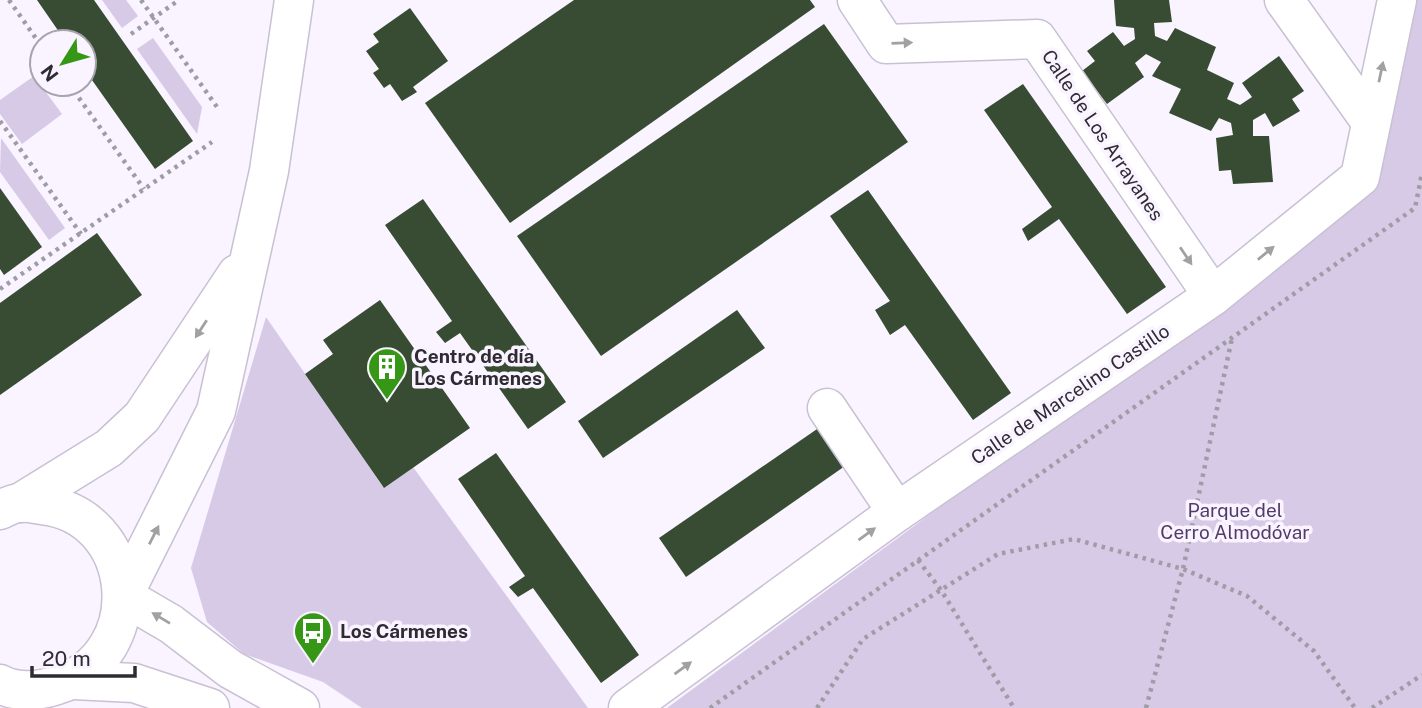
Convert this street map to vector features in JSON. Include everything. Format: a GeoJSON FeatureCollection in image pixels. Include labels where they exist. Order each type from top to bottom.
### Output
{"type":"FeatureCollection","features":[{"type":"Feature","properties":{"kind":"street"},"geometry":{"type":"LineString","coordinates":[[74,680],[101,658],[118,629],[124,596],[216,411],[269,171],[294,0]]}},
{"type":"Feature","properties":{"kind":"street","name":"Calle de Los Arrayanes"},"geometry":{"type":"LineString","coordinates":[[857,0],[887,44],[1037,39],[1213,296]]}},
{"type":"Feature","properties":{"kind":"street"},"geometry":{"type":"LineString","coordinates":[[1284,0],[1371,122]]}},
{"type":"Feature","properties":{"kind":"street","name":"Calle de Marcelino Castillo"},"geometry":{"type":"LineString","coordinates":[[628,708],[897,512],[1213,296],[1360,177],[1397,0]]}},
{"type":"Feature","properties":{"kind":"street"},"geometry":{"type":"LineString","coordinates":[[10,506],[108,448],[142,417],[251,252]]}},
{"type":"Feature","properties":{"kind":"street"},"geometry":{"type":"LineString","coordinates":[[827,408],[897,512]]}},
{"type":"Feature","properties":{"kind":"street"},"geometry":{"type":"LineString","coordinates":[[10,506],[58,507],[92,526],[115,558],[124,596],[171,624],[230,669],[300,708]]}},
{"type":"Feature","properties":{"kind":"street"},"geometry":{"type":"LineString","coordinates":[[3,690],[43,690],[74,680],[134,682],[210,708]]}},
{"type":"Feature","properties":{"kind":"path"},"geometry":{"type":"LineString","coordinates":[[9,0],[29,28]]}},
{"type":"Feature","properties":{"kind":"path"},"geometry":{"type":"LineString","coordinates":[[141,0],[217,107]]}},
{"type":"Feature","properties":{"kind":"path"},"geometry":{"type":"LineString","coordinates":[[131,34],[179,0]]}},
{"type":"Feature","properties":{"kind":"path"},"geometry":{"type":"LineString","coordinates":[[79,98],[144,189]]}},
{"type":"Feature","properties":{"kind":"path"},"geometry":{"type":"LineString","coordinates":[[1,125],[80,234]]}},
{"type":"Feature","properties":{"kind":"path"},"geometry":{"type":"LineString","coordinates":[[0,289],[212,142]]}},
{"type":"Feature","properties":{"kind":"path"},"geometry":{"type":"LineString","coordinates":[[710,708],[1415,208],[1422,173]]}},
{"type":"Feature","properties":{"kind":"path"},"geometry":{"type":"LineString","coordinates":[[1146,708],[1183,569],[1232,338]]}},
{"type":"Feature","properties":{"kind":"path"},"geometry":{"type":"LineString","coordinates":[[817,708],[863,639],[998,554],[1074,539],[1183,569],[1247,596],[1314,651],[1355,708]]}},
{"type":"Feature","properties":{"kind":"path"},"geometry":{"type":"LineString","coordinates":[[918,560],[941,590],[1014,708]]}},
{"type":"Feature","properties":{"kind":"path"},"geometry":{"type":"LineString","coordinates":[[1372,708],[1422,675]]}},
{"type":"Feature","properties":{"kind":"green space"},"geometry":{"type":"Polygon","coordinates":[[[102,0],[126,0],[138,16],[122,28],[102,0]]]}},
{"type":"Feature","properties":{"kind":"green space","name":"Parque del Cerro Almodóvar"},"geometry":{"type":"Polygon","coordinates":[[[1412,0],[1422,0],[1422,708],[667,708],[1377,185],[1412,0]]]}},
{"type":"Feature","properties":{"kind":"green space"},"geometry":{"type":"Polygon","coordinates":[[[153,38],[202,107],[197,134],[137,49],[153,38]]]}},
{"type":"Feature","properties":{"kind":"green space"},"geometry":{"type":"Polygon","coordinates":[[[28,80],[28,98],[50,98],[62,114],[22,144],[0,114],[0,100],[28,80]]]}},
{"type":"Feature","properties":{"kind":"green space"},"geometry":{"type":"Polygon","coordinates":[[[1,138],[65,228],[49,240],[0,172],[1,138]]]}},
{"type":"Feature","properties":{"kind":"green space"},"geometry":{"type":"Polygon","coordinates":[[[266,317],[383,487],[413,467],[588,708],[362,708],[323,682],[244,654],[207,622],[191,568],[266,317]]]}},
{"type":"Feature","properties":{"kind":"building"},"geometry":{"type":"Polygon","coordinates":[[[37,0],[94,0],[193,141],[155,169],[98,89],[98,28],[56,28],[37,0]]]}},
{"type":"Feature","properties":{"kind":"building"},"geometry":{"type":"Polygon","coordinates":[[[574,0],[810,0],[815,7],[510,223],[425,103],[574,0]]]}},
{"type":"Feature","properties":{"kind":"building"},"geometry":{"type":"Polygon","coordinates":[[[1114,0],[1169,0],[1172,22],[1154,23],[1155,36],[1167,41],[1175,28],[1216,47],[1207,70],[1234,83],[1227,99],[1240,105],[1252,97],[1242,83],[1279,56],[1304,91],[1292,99],[1300,111],[1273,127],[1265,113],[1253,120],[1253,136],[1269,136],[1273,182],[1233,184],[1231,170],[1219,171],[1216,138],[1233,135],[1231,123],[1219,118],[1211,131],[1169,113],[1181,89],[1152,76],[1161,62],[1146,54],[1135,63],[1144,77],[1107,104],[1082,71],[1095,61],[1087,51],[1113,32],[1124,46],[1135,39],[1134,28],[1116,26],[1114,0]]]}},
{"type":"Feature","properties":{"kind":"building"},"geometry":{"type":"Polygon","coordinates":[[[410,8],[448,61],[413,87],[417,92],[402,101],[390,84],[384,88],[373,73],[379,69],[366,51],[379,42],[373,34],[410,8]]]}},
{"type":"Feature","properties":{"kind":"building"},"geometry":{"type":"Polygon","coordinates":[[[824,24],[908,142],[601,356],[517,236],[824,24]]]}},
{"type":"Feature","properties":{"kind":"building"},"geometry":{"type":"Polygon","coordinates":[[[1023,84],[1166,287],[1127,314],[1059,219],[1028,241],[1022,229],[1052,207],[984,110],[1023,84]]]}},
{"type":"Feature","properties":{"kind":"building"},"geometry":{"type":"Polygon","coordinates":[[[0,188],[42,247],[4,275],[0,269],[0,188]]]}},
{"type":"Feature","properties":{"kind":"building"},"geometry":{"type":"Polygon","coordinates":[[[868,190],[1011,393],[973,420],[905,325],[890,335],[875,310],[890,301],[830,216],[868,190]]]}},
{"type":"Feature","properties":{"kind":"building"},"geometry":{"type":"Polygon","coordinates":[[[423,199],[566,402],[528,429],[460,333],[445,343],[436,332],[452,321],[385,225],[423,199]]]}},
{"type":"Feature","properties":{"kind":"building"},"geometry":{"type":"Polygon","coordinates":[[[97,233],[142,295],[0,395],[0,303],[97,233]]]}},
{"type":"Feature","properties":{"kind":"building","name":"Centro de día Los Cármenes"},"geometry":{"type":"Polygon","coordinates":[[[380,300],[470,428],[384,488],[305,374],[333,354],[323,340],[380,300]]]}},
{"type":"Feature","properties":{"kind":"building"},"geometry":{"type":"Polygon","coordinates":[[[737,310],[765,348],[603,458],[578,421],[737,310]]]}},
{"type":"Feature","properties":{"kind":"building"},"geometry":{"type":"Polygon","coordinates":[[[820,427],[845,466],[686,577],[659,538],[820,427]]]}},
{"type":"Feature","properties":{"kind":"building"},"geometry":{"type":"Polygon","coordinates":[[[496,453],[639,655],[601,683],[533,588],[518,597],[509,587],[525,576],[458,479],[496,453]]]}},
{"type":"Feature","properties":{"kind":"place","name":"Centro de día Los Cármenes"},"geometry":{"type":"Point","coordinates":[387,401]}},
{"type":"Feature","properties":{"kind":"place","name":"Los Cármenes"},"geometry":{"type":"Point","coordinates":[313,665]}}]}
